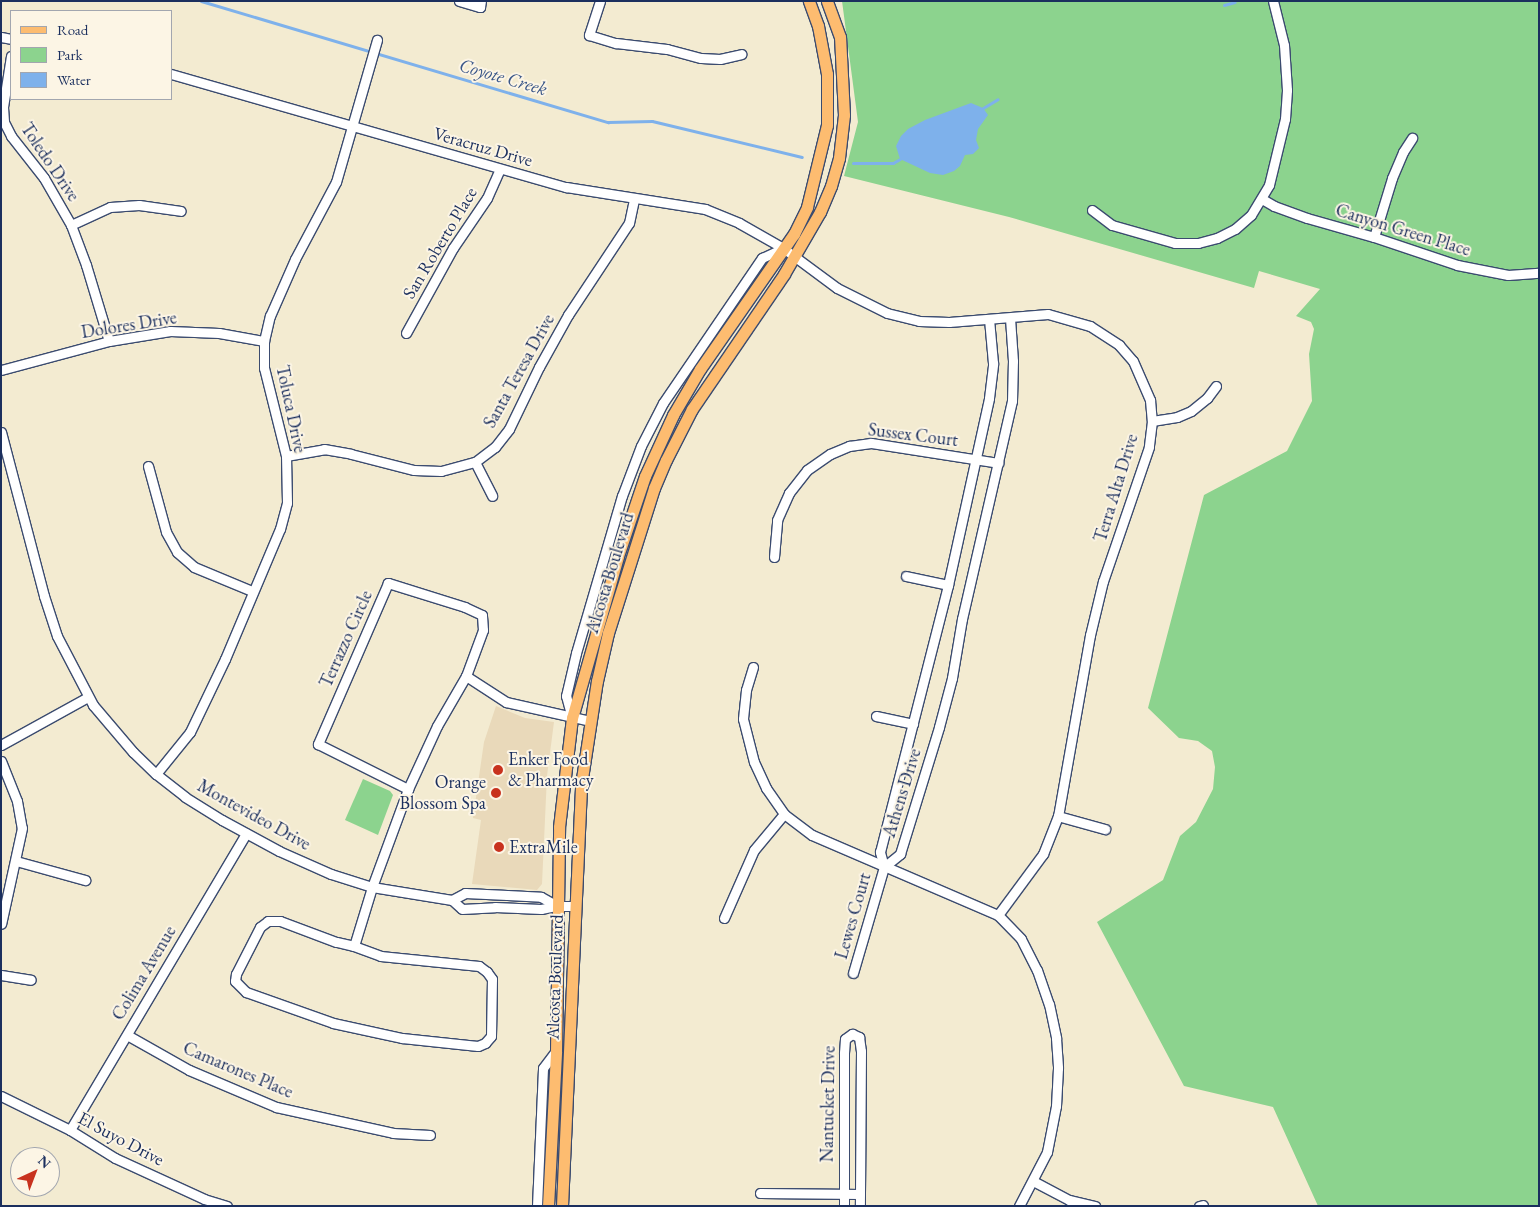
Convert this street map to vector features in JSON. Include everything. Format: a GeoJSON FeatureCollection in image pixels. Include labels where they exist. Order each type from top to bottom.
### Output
{"type":"FeatureCollection","features":[{"type":"Feature","properties":{"kind":"main road","name":"Alcosta Boulevard"},"geometry":{"type":"LineString","coordinates":[[548,1206],[556,1050],[559,827],[572,718],[618,556],[649,467],[673,415],[700,369],[794,234],[808,207],[827,125],[827,74],[818,26],[809,1]]}},
{"type":"Feature","properties":{"kind":"main road","name":"Alcosta Boulevard"},"geometry":{"type":"LineString","coordinates":[[562,1206],[581,785],[590,721],[608,633],[654,488],[666,460],[692,409],[795,256],[820,212],[831,186],[839,158],[844,115],[840,37],[828,1]]}},
{"type":"Feature","properties":{"kind":"street"},"geometry":{"type":"LineString","coordinates":[[458,1],[480,7],[481,1]]}},
{"type":"Feature","properties":{"kind":"street"},"geometry":{"type":"LineString","coordinates":[[600,1],[589,35],[616,43],[667,49],[702,58],[720,59],[741,54]]}},
{"type":"Feature","properties":{"kind":"street"},"geometry":{"type":"LineString","coordinates":[[1092,210],[1112,225],[1175,243],[1198,243],[1217,238],[1235,229],[1251,215],[1269,185],[1285,119],[1287,90],[1284,45],[1273,1]]}},
{"type":"Feature","properties":{"kind":"street","name":"Toluca Drive"},"geometry":{"type":"LineString","coordinates":[[156,774],[190,732],[225,659],[252,591],[280,529],[287,503],[286,456],[264,368],[264,341],[270,316],[295,259],[336,182],[376,40]]}},
{"type":"Feature","properties":{"kind":"street","name":"Toledo Drive"},"geometry":{"type":"LineString","coordinates":[[10,62],[3,107],[4,122],[11,136],[44,178],[71,225],[86,265],[109,341]]}},
{"type":"Feature","properties":{"kind":"street","name":"Veracruz Drive"},"geometry":{"type":"LineString","coordinates":[[172,74],[566,187],[705,209],[739,223],[795,256]]}},
{"type":"Feature","properties":{"kind":"street"},"geometry":{"type":"LineString","coordinates":[[1374,237],[1392,178],[1403,152],[1412,138]]}},
{"type":"Feature","properties":{"kind":"street","name":"San Roberto Place"},"geometry":{"type":"LineString","coordinates":[[406,333],[453,248],[487,198],[500,169]]}},
{"type":"Feature","properties":{"kind":"street","name":"Santa Teresa Drive"},"geometry":{"type":"LineString","coordinates":[[286,456],[324,450],[351,454],[414,470],[441,471],[474,462],[495,447],[509,428],[539,367],[568,315],[629,223],[634,199]]}},
{"type":"Feature","properties":{"kind":"street","name":"Canyon Green Place"},"geometry":{"type":"LineString","coordinates":[[1262,199],[1274,206],[1307,218],[1374,237],[1457,265],[1508,275],[1539,273]]}},
{"type":"Feature","properties":{"kind":"street"},"geometry":{"type":"LineString","coordinates":[[71,225],[110,207],[139,205],[181,211]]}},
{"type":"Feature","properties":{"kind":"street","name":"Alcosta Boulevard"},"geometry":{"type":"LineString","coordinates":[[572,718],[566,696],[576,652],[622,496],[641,446],[663,403],[762,258],[783,248]]}},
{"type":"Feature","properties":{"kind":"street","name":"Terra Alta Drive"},"geometry":{"type":"LineString","coordinates":[[795,256],[837,288],[887,314],[919,321],[950,322],[1048,314],[1090,326],[1119,345],[1133,361],[1143,380],[1150,400],[1152,420],[1145,461],[1104,581],[1090,634],[1058,816],[1043,854],[998,915]]}},
{"type":"Feature","properties":{"kind":"street","name":"Athens Drive"},"geometry":{"type":"LineString","coordinates":[[989,319],[993,380],[978,459],[880,852],[884,867],[900,854],[939,727],[1012,401],[1013,361],[1010,318]]}},
{"type":"Feature","properties":{"kind":"street","name":"Dolores Drive"},"geometry":{"type":"LineString","coordinates":[[1,370],[109,341],[170,331],[219,334],[264,341]]}},
{"type":"Feature","properties":{"kind":"street"},"geometry":{"type":"LineString","coordinates":[[1152,420],[1177,417],[1191,411],[1207,398],[1216,386]]}},
{"type":"Feature","properties":{"kind":"street","name":"Montevideo Drive"},"geometry":{"type":"LineString","coordinates":[[1,432],[44,596],[57,636],[88,697],[133,752],[156,774],[185,796],[246,833],[331,874],[372,887],[452,900],[462,909],[495,907],[541,909],[557,906]]}},
{"type":"Feature","properties":{"kind":"street","name":"Sussex Court"},"geometry":{"type":"LineString","coordinates":[[774,557],[778,520],[789,493],[807,470],[830,454],[849,446],[871,443],[998,463]]}},
{"type":"Feature","properties":{"kind":"street"},"geometry":{"type":"LineString","coordinates":[[474,462],[492,496]]}},
{"type":"Feature","properties":{"kind":"street"},"geometry":{"type":"LineString","coordinates":[[148,466],[166,532],[177,552],[194,567],[252,591]]}},
{"type":"Feature","properties":{"kind":"street"},"geometry":{"type":"LineString","coordinates":[[906,576],[948,585]]}},
{"type":"Feature","properties":{"kind":"street","name":"Terrazzo Circle"},"geometry":{"type":"LineString","coordinates":[[354,946],[372,887],[408,789],[437,726],[466,676],[483,630],[482,615],[465,607],[388,583],[318,744],[408,789]]}},
{"type":"Feature","properties":{"kind":"street"},"geometry":{"type":"LineString","coordinates":[[753,667],[746,690],[743,719],[754,762],[766,788],[784,814],[812,835],[884,867],[967,900],[998,915],[1021,939],[1037,970],[1049,1004],[1056,1038],[1058,1068],[1056,1106],[1047,1152],[1019,1206]]}},
{"type":"Feature","properties":{"kind":"street"},"geometry":{"type":"LineString","coordinates":[[466,676],[506,702],[590,721]]}},
{"type":"Feature","properties":{"kind":"street"},"geometry":{"type":"LineString","coordinates":[[1,745],[88,697]]}},
{"type":"Feature","properties":{"kind":"street"},"geometry":{"type":"LineString","coordinates":[[876,716],[913,724]]}},
{"type":"Feature","properties":{"kind":"street"},"geometry":{"type":"LineString","coordinates":[[1,761],[17,801],[22,828],[1,924]]}},
{"type":"Feature","properties":{"kind":"street"},"geometry":{"type":"LineString","coordinates":[[724,918],[754,850],[784,814]]}},
{"type":"Feature","properties":{"kind":"street"},"geometry":{"type":"LineString","coordinates":[[1058,816],[1105,829]]}},
{"type":"Feature","properties":{"kind":"street","name":"Colima Avenue"},"geometry":{"type":"LineString","coordinates":[[70,1130],[246,833]]}},
{"type":"Feature","properties":{"kind":"street"},"geometry":{"type":"LineString","coordinates":[[16,861],[85,880]]}},
{"type":"Feature","properties":{"kind":"street","name":"Lewes Court"},"geometry":{"type":"LineString","coordinates":[[853,973],[884,867]]}},
{"type":"Feature","properties":{"kind":"street","name":"Montevideo Drive"},"geometry":{"type":"LineString","coordinates":[[452,900],[465,893],[507,895],[541,898],[557,906]]}},
{"type":"Feature","properties":{"kind":"street"},"geometry":{"type":"LineString","coordinates":[[557,906],[575,906]]}},
{"type":"Feature","properties":{"kind":"street"},"geometry":{"type":"LineString","coordinates":[[268,921],[280,921],[336,942],[354,946],[381,956],[479,966],[492,979],[490,1036],[486,1043],[478,1046],[394,1036],[333,1023],[246,992],[236,981],[236,974],[260,927],[268,921]]}},
{"type":"Feature","properties":{"kind":"street"},"geometry":{"type":"LineString","coordinates":[[1,975],[30,980]]}},
{"type":"Feature","properties":{"kind":"street","name":"Nantucket Drive"},"geometry":{"type":"LineString","coordinates":[[844,1206],[844,1043],[848,1035],[852,1034],[859,1037],[861,1044],[860,1206]]}},
{"type":"Feature","properties":{"kind":"street","name":"Camarones Place"},"geometry":{"type":"LineString","coordinates":[[127,1035],[189,1070],[276,1107],[393,1133],[430,1135]]}},
{"type":"Feature","properties":{"kind":"street","name":"Alcosta Boulevard"},"geometry":{"type":"LineString","coordinates":[[537,1206],[543,1068],[556,1050]]}},
{"type":"Feature","properties":{"kind":"street","name":"El Suyo Drive"},"geometry":{"type":"LineString","coordinates":[[1,1096],[70,1130],[116,1158],[203,1202],[227,1206]]}},
{"type":"Feature","properties":{"kind":"street"},"geometry":{"type":"LineString","coordinates":[[843,1123],[860,1123]]}},
{"type":"Feature","properties":{"kind":"street"},"geometry":{"type":"LineString","coordinates":[[1033,1180],[1069,1200],[1095,1206]]}},
{"type":"Feature","properties":{"kind":"street"},"geometry":{"type":"LineString","coordinates":[[760,1193],[860,1194]]}},
{"type":"Feature","properties":{"kind":"street"},"geometry":{"type":"LineString","coordinates":[[1199,1206],[1203,1205]]}},
{"type":"Feature","properties":{"kind":"shaded area"},"geometry":{"type":"Polygon","coordinates":[[[496,706],[525,718],[554,722],[547,776],[542,884],[537,890],[472,884],[481,820],[473,818],[484,742],[496,706]]]}},
{"type":"Feature","properties":{"kind":"green space"},"geometry":{"type":"Polygon","coordinates":[[[842,1],[1539,1],[1539,1206],[1318,1206],[1273,1107],[1184,1086],[1097,922],[1163,880],[1180,836],[1196,822],[1213,789],[1215,767],[1212,751],[1198,741],[1179,738],[1148,708],[1204,495],[1287,451],[1312,401],[1309,354],[1314,329],[1311,322],[1296,316],[1320,289],[1259,271],[1254,288],[1009,217],[844,176],[858,122],[842,1]]]}},
{"type":"Feature","properties":{"kind":"green space"},"geometry":{"type":"Polygon","coordinates":[[[363,779],[390,791],[393,795],[378,835],[345,820],[363,779]]]}},
{"type":"Feature","properties":{"kind":"water"},"geometry":{"type":"Polygon","coordinates":[[[971,103],[983,108],[988,115],[978,129],[976,140],[979,148],[973,154],[965,155],[960,166],[954,171],[943,175],[930,173],[900,159],[896,146],[901,136],[908,129],[925,120],[971,103]]]}},
{"type":"Feature","properties":{"kind":"waterway","name":"Coyote Creek"},"geometry":{"type":"LineString","coordinates":[[201,1],[608,122],[652,121],[802,157]]}},
{"type":"Feature","properties":{"kind":"waterway","name":"Coyote Creek"},"geometry":{"type":"LineString","coordinates":[[1224,5],[1235,2]]}},
{"type":"Feature","properties":{"kind":"waterway","name":"Coyote Creek"},"geometry":{"type":"LineString","coordinates":[[983,108],[998,99]]}},
{"type":"Feature","properties":{"kind":"waterway","name":"Coyote Creek"},"geometry":{"type":"LineString","coordinates":[[853,163],[893,163],[900,159]]}},
{"type":"Feature","properties":{"kind":"place","name":"Enker Food & Pharmacy"},"geometry":{"type":"Point","coordinates":[498,770]}},
{"type":"Feature","properties":{"kind":"place","name":"Orange Blossom Spa"},"geometry":{"type":"Point","coordinates":[496,793]}},
{"type":"Feature","properties":{"kind":"place","name":"ExtraMile"},"geometry":{"type":"Point","coordinates":[499,847]}}]}
